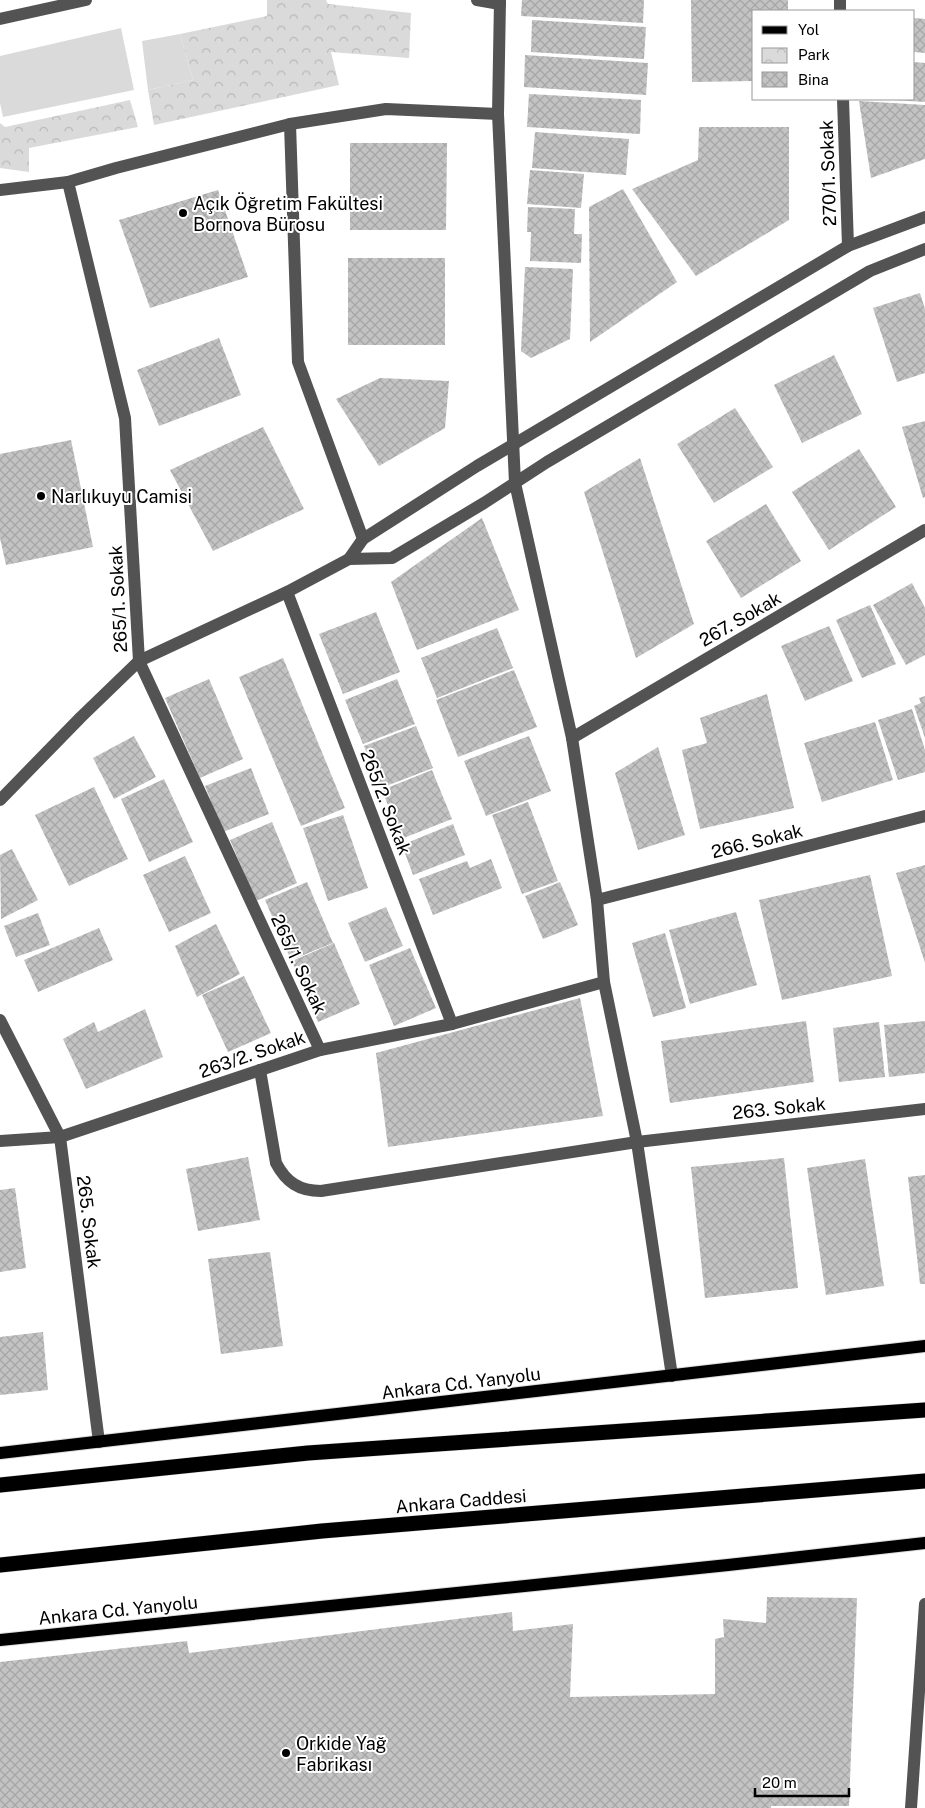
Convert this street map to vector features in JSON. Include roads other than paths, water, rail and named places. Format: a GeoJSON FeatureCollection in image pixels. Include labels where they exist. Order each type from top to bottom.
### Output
{"type":"FeatureCollection","features":[{"type":"Feature","properties":{"kind":"highway"},"geometry":{"type":"LineString","coordinates":[[0,1485],[308,1453],[925,1410]]}},
{"type":"Feature","properties":{"kind":"highway","name":"Ankara Caddesi"},"geometry":{"type":"LineString","coordinates":[[0,1565],[322,1531],[925,1482]]}},
{"type":"Feature","properties":{"kind":"main road","name":"Ankara Cd. Yanyolu"},"geometry":{"type":"LineString","coordinates":[[0,1453],[925,1346]]}},
{"type":"Feature","properties":{"kind":"main road","name":"Ankara Cd. Yanyolu"},"geometry":{"type":"LineString","coordinates":[[0,1640],[925,1543]]}},
{"type":"Feature","properties":{"kind":"street"},"geometry":{"type":"LineString","coordinates":[[0,19],[86,0]]}},
{"type":"Feature","properties":{"kind":"street"},"geometry":{"type":"LineString","coordinates":[[477,0],[500,2],[498,114],[515,483],[572,738],[597,900],[604,982],[637,1142],[672,1376]]}},
{"type":"Feature","properties":{"kind":"street","name":"270/1. Sokak"},"geometry":{"type":"LineString","coordinates":[[843,100],[848,246]]}},
{"type":"Feature","properties":{"kind":"street"},"geometry":{"type":"LineString","coordinates":[[0,190],[68,182],[126,165],[290,124],[386,109],[498,114]]}},
{"type":"Feature","properties":{"kind":"street"},"geometry":{"type":"LineString","coordinates":[[290,124],[298,362],[363,539]]}},
{"type":"Feature","properties":{"kind":"street","name":"265/1. Sokak"},"geometry":{"type":"LineString","coordinates":[[68,182],[125,418],[139,661],[320,1050]]}},
{"type":"Feature","properties":{"kind":"street"},"geometry":{"type":"LineString","coordinates":[[349,559],[363,539],[514,444],[848,246],[925,217]]}},
{"type":"Feature","properties":{"kind":"street"},"geometry":{"type":"LineString","coordinates":[[0,800],[139,661],[287,592],[349,559],[392,558],[870,271],[925,249]]}},
{"type":"Feature","properties":{"kind":"street","name":"267. Sokak"},"geometry":{"type":"LineString","coordinates":[[572,738],[925,530]]}},
{"type":"Feature","properties":{"kind":"street","name":"265/2. Sokak"},"geometry":{"type":"LineString","coordinates":[[287,592],[452,1024]]}},
{"type":"Feature","properties":{"kind":"street","name":"266. Sokak"},"geometry":{"type":"LineString","coordinates":[[597,900],[925,816]]}},
{"type":"Feature","properties":{"kind":"street","name":"263/2. Sokak"},"geometry":{"type":"LineString","coordinates":[[0,1141],[60,1137],[320,1050],[452,1024],[604,982]]}},
{"type":"Feature","properties":{"kind":"street","name":"265. Sokak"},"geometry":{"type":"LineString","coordinates":[[0,1020],[60,1137],[99,1442]]}},
{"type":"Feature","properties":{"kind":"street","name":"263. Sokak"},"geometry":{"type":"LineString","coordinates":[[260,1070],[276,1163],[282,1174],[291,1183],[310,1191],[321,1191],[637,1142],[925,1109]]}},
{"type":"Feature","properties":{"kind":"street"},"geometry":{"type":"LineString","coordinates":[[911,1808],[925,1604]]}},
{"type":"Feature","properties":{"kind":"place","name":"Açık Öğretim Fakültesi Bornova Bürosu"},"geometry":{"type":"Point","coordinates":[183,213]}},
{"type":"Feature","properties":{"kind":"place","name":"Narlıkuyu Camisi"},"geometry":{"type":"Point","coordinates":[41,496]}},
{"type":"Feature","properties":{"kind":"place","name":"Orkide Yağ Fabrikası"},"geometry":{"type":"Point","coordinates":[286,1753]}}]}
